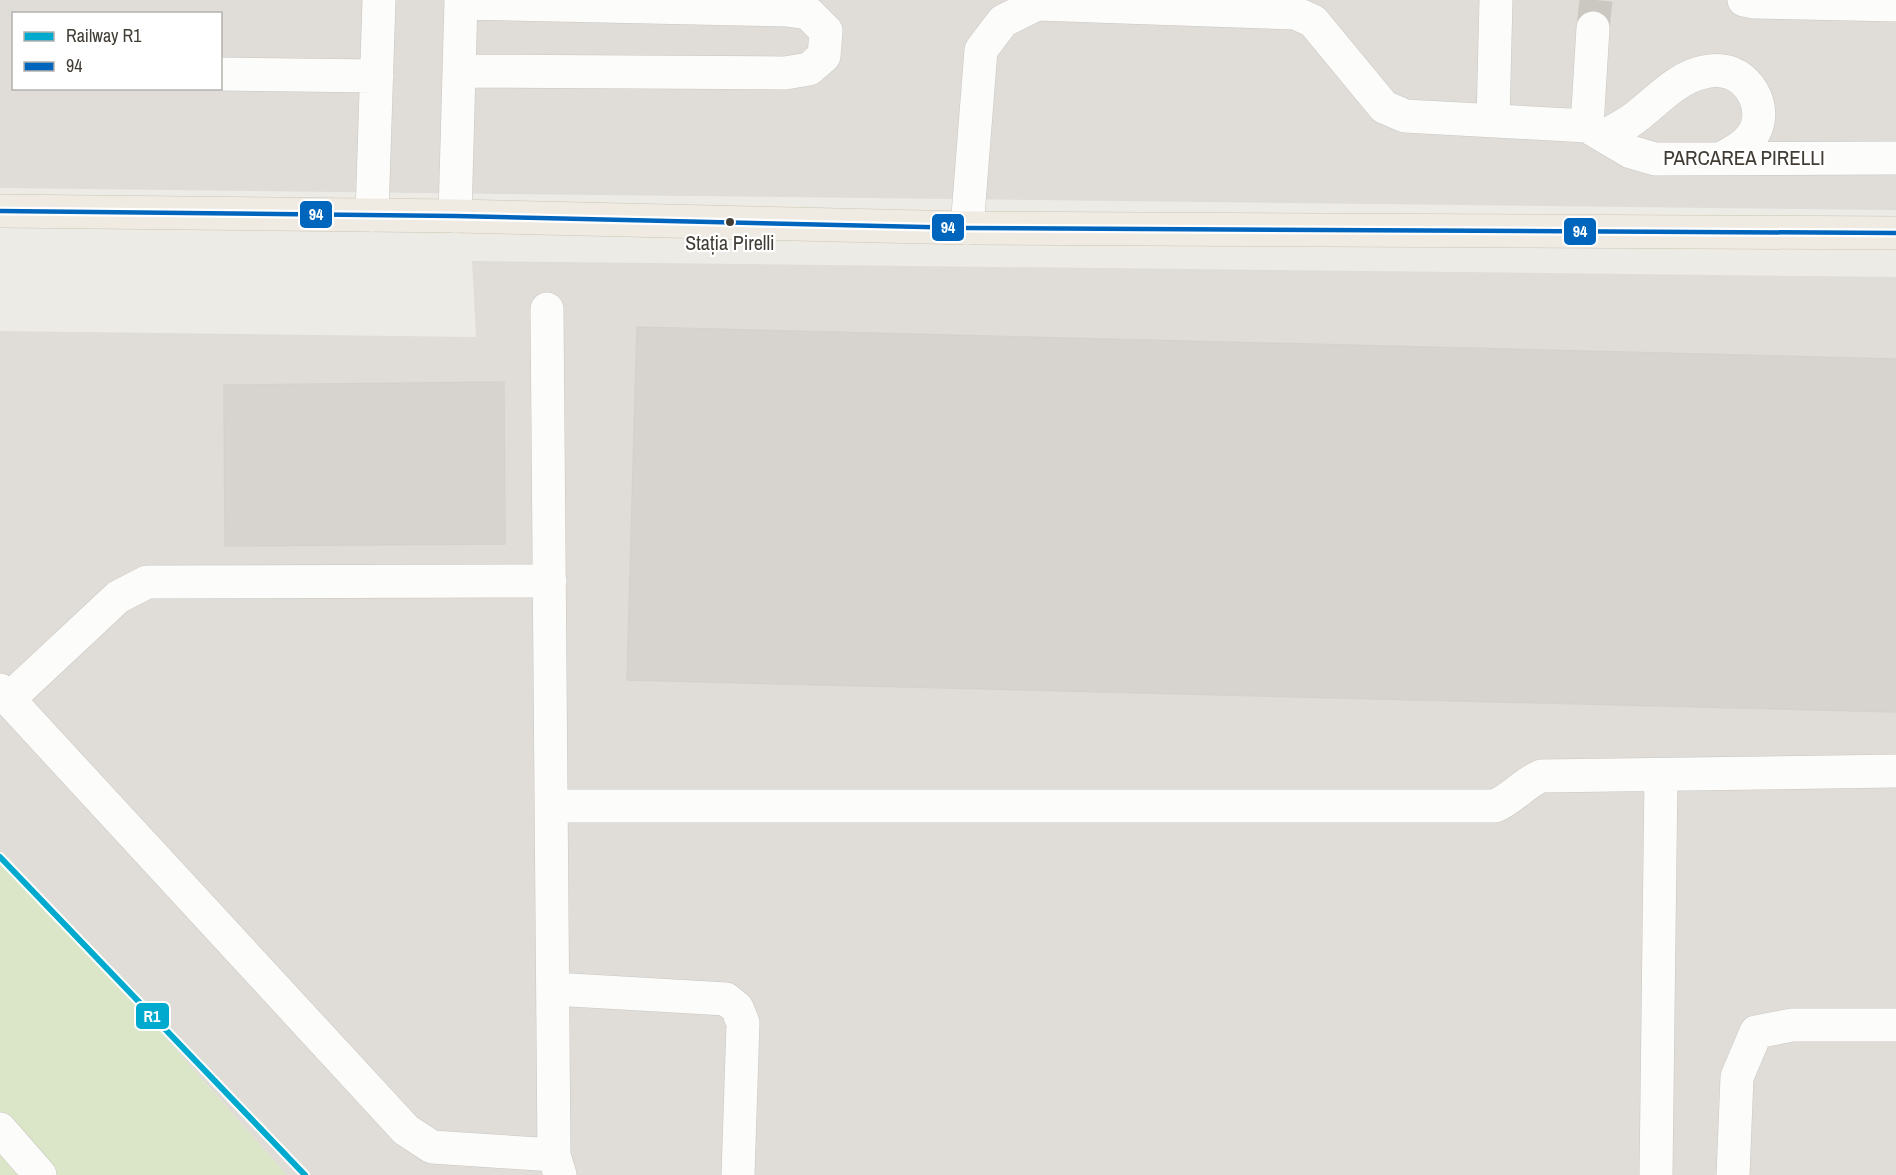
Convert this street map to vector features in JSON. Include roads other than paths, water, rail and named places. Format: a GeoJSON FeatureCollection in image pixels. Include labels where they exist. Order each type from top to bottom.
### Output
{"type":"FeatureCollection","features":[{"type":"Feature","properties":{"kind":"main road"},"geometry":{"type":"LineString","coordinates":[[0,211],[454,216],[968,228],[1896,233]]}},
{"type":"Feature","properties":{"kind":"street"},"geometry":{"type":"LineString","coordinates":[[372,215],[379,0]]}},
{"type":"Feature","properties":{"kind":"street"},"geometry":{"type":"LineString","coordinates":[[1493,120],[1496,0]]}},
{"type":"Feature","properties":{"kind":"street"},"geometry":{"type":"LineString","coordinates":[[1744,0],[1896,5]]}},
{"type":"Feature","properties":{"kind":"street"},"geometry":{"type":"LineString","coordinates":[[454,216],[461,2],[786,10],[808,14],[826,31],[824,56],[809,69],[785,73],[459,71]]}},
{"type":"Feature","properties":{"kind":"street","name":"PARCAREA PIRELLI"},"geometry":{"type":"LineString","coordinates":[[968,228],[981,50],[1003,21],[1037,4],[1295,13],[1313,21],[1384,107],[1406,116],[1493,120],[1596,131],[1630,152],[1654,159],[1896,158]]}},
{"type":"Feature","properties":{"kind":"street"},"geometry":{"type":"LineString","coordinates":[[1593,28],[1596,131],[1637,116],[1681,81],[1703,72],[1723,70],[1739,78],[1752,90],[1760,108],[1759,124],[1752,137],[1722,159]]}},
{"type":"Feature","properties":{"kind":"street"},"geometry":{"type":"LineString","coordinates":[[222,74],[376,76]]}},
{"type":"Feature","properties":{"kind":"street"},"geometry":{"type":"LineString","coordinates":[[547,309],[550,581],[552,806],[553,990],[557,1165],[432,1147],[406,1130],[5,694],[118,597],[147,582],[550,581]]}},
{"type":"Feature","properties":{"kind":"street"},"geometry":{"type":"LineString","coordinates":[[552,806],[1495,806],[1540,776],[1896,771]]}},
{"type":"Feature","properties":{"kind":"street"},"geometry":{"type":"LineString","coordinates":[[1656,1175],[1662,775]]}},
{"type":"Feature","properties":{"kind":"street"},"geometry":{"type":"LineString","coordinates":[[553,990],[726,999],[737,1008],[743,1023],[738,1175]]}},
{"type":"Feature","properties":{"kind":"street"},"geometry":{"type":"LineString","coordinates":[[1733,1175],[1737,1077],[1756,1032],[1792,1025],[1896,1025]]}},
{"type":"Feature","properties":{"kind":"street"},"geometry":{"type":"LineString","coordinates":[[0,1129],[40,1175]]}},
{"type":"Feature","properties":{"kind":"tunnel"},"geometry":{"type":"LineString","coordinates":[[1593,28],[1596,0]]}},
{"type":"Feature","properties":{"kind":"rail line","name":"R1"},"geometry":{"type":"LineString","coordinates":[[0,857],[305,1175]]}},
{"type":"Feature","properties":{"kind":"place","name":"Stația Pirelli"},"geometry":{"type":"Point","coordinates":[730,222]}}]}
